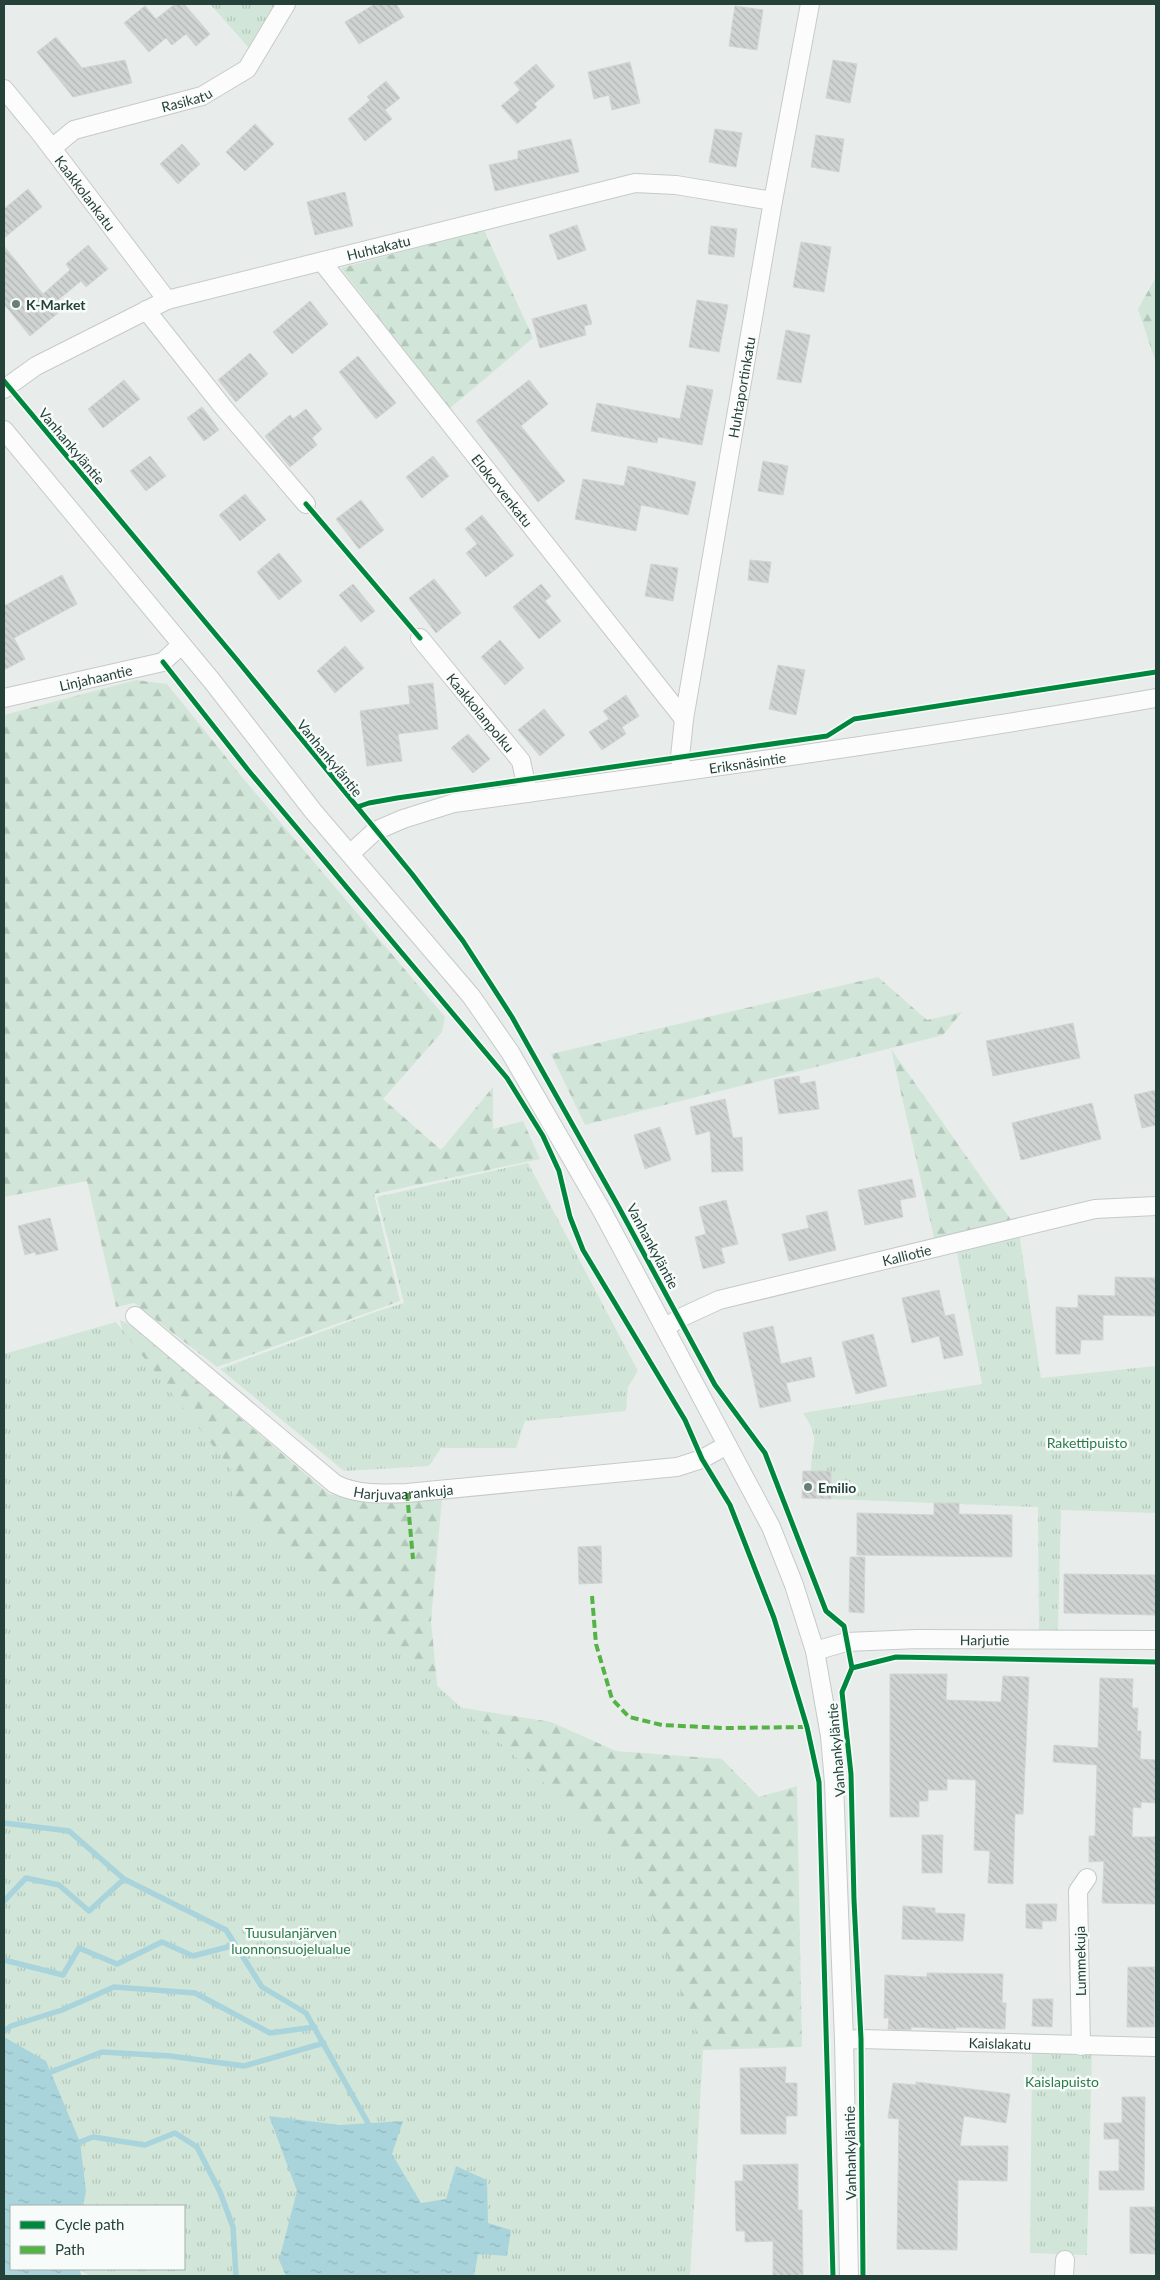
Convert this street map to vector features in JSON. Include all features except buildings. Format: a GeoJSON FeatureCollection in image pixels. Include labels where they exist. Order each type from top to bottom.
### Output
{"type":"FeatureCollection","features":[{"type":"Feature","properties":{"kind":"street","name":"Rasikatu"},"geometry":{"type":"LineString","coordinates":[[52,148],[74,130],[202,96],[247,69],[286,4]]}},
{"type":"Feature","properties":{"kind":"street","name":"Huhtaportinkatu"},"geometry":{"type":"LineString","coordinates":[[682,771],[680,758],[684,718],[773,201],[810,4]]}},
{"type":"Feature","properties":{"kind":"street","name":"Kaakkolankatu"},"geometry":{"type":"LineString","coordinates":[[4,89],[52,148],[167,300]]}},
{"type":"Feature","properties":{"kind":"street","name":"Huhtakatu"},"geometry":{"type":"LineString","coordinates":[[4,389],[36,366],[167,300],[635,183],[676,185],[773,201]]}},
{"type":"Feature","properties":{"kind":"street","name":"Elokorvenkatu"},"geometry":{"type":"LineString","coordinates":[[322,262],[684,718]]}},
{"type":"Feature","properties":{"kind":"street"},"geometry":{"type":"LineString","coordinates":[[146,310],[223,407],[306,504]]}},
{"type":"Feature","properties":{"kind":"street","name":"Vanhankyläntie"},"geometry":{"type":"LineString","coordinates":[[4,430],[212,680],[313,811],[470,996],[510,1052],[602,1211],[771,1527],[794,1585],[815,1651],[824,1693],[834,1783],[844,2040],[848,2276]]}},
{"type":"Feature","properties":{"kind":"street","name":"Kaakkolanpolku"},"geometry":{"type":"LineString","coordinates":[[420,638],[520,761],[528,793]]}},
{"type":"Feature","properties":{"kind":"street","name":"Linjahaantie"},"geometry":{"type":"LineString","coordinates":[[4,698],[163,662],[181,645]]}},
{"type":"Feature","properties":{"kind":"street","name":"Eriksnäsintie"},"geometry":{"type":"LineString","coordinates":[[350,854],[375,831],[403,819],[454,803],[1037,719],[1156,698]]}},
{"type":"Feature","properties":{"kind":"street","name":"Kalliotie"},"geometry":{"type":"LineString","coordinates":[[665,1328],[680,1318],[720,1300],[1096,1209],[1156,1206]]}},
{"type":"Feature","properties":{"kind":"street","name":"Harjuvaarankuja"},"geometry":{"type":"LineString","coordinates":[[135,1316],[335,1484],[346,1489],[376,1494],[407,1493],[677,1467],[702,1459],[727,1445]]}},
{"type":"Feature","properties":{"kind":"street","name":"Harjutie"},"geometry":{"type":"LineString","coordinates":[[815,1651],[846,1642],[918,1639],[1156,1640]]}},
{"type":"Feature","properties":{"kind":"street","name":"Lummekuja"},"geometry":{"type":"LineString","coordinates":[[1081,2046],[1078,1892],[1087,1878]]}},
{"type":"Feature","properties":{"kind":"street","name":"Kaislakatu"},"geometry":{"type":"LineString","coordinates":[[844,2040],[861,2038],[1156,2047]]}},
{"type":"Feature","properties":{"kind":"green space"},"geometry":{"type":"Polygon","coordinates":[[[210,4],[278,4],[249,48],[210,4]]]}},
{"type":"Feature","properties":{"kind":"green space"},"geometry":{"type":"Polygon","coordinates":[[[484,230],[533,338],[449,409],[341,268],[484,230]]]}},
{"type":"Feature","properties":{"kind":"green space"},"geometry":{"type":"Polygon","coordinates":[[[1156,277],[1156,363],[1138,309],[1156,277]]]}},
{"type":"Feature","properties":{"kind":"green space"},"geometry":{"type":"Polygon","coordinates":[[[136,680],[167,684],[242,777],[445,1017],[442,1032],[383,1099],[441,1150],[493,1087],[493,1129],[523,1121],[540,1159],[374,1194],[400,1301],[217,1367],[134,1303],[116,1307],[87,1181],[4,1197],[4,715],[136,680]]]}},
{"type":"Feature","properties":{"kind":"green space"},"geometry":{"type":"Polygon","coordinates":[[[878,977],[927,1020],[962,1012],[943,1035],[585,1125],[551,1054],[878,977]]]}},
{"type":"Feature","properties":{"kind":"green space"},"geometry":{"type":"Polygon","coordinates":[[[891,1049],[1014,1224],[935,1242],[891,1049]]]}},
{"type":"Feature","properties":{"kind":"green space"},"geometry":{"type":"Polygon","coordinates":[[[528,1163],[638,1371],[628,1387],[626,1411],[525,1421],[516,1448],[441,1448],[429,1466],[344,1471],[220,1369],[404,1303],[377,1197],[528,1163]]]}},
{"type":"Feature","properties":{"kind":"green space","name":"Rakettipuisto"},"geometry":{"type":"Polygon","coordinates":[[[1019,1233],[1041,1378],[1156,1366],[1156,1513],[1061,1510],[1058,1630],[1039,1630],[1038,1507],[831,1499],[831,1471],[811,1471],[814,1436],[803,1413],[982,1384],[956,1248],[1019,1233]]]}},
{"type":"Feature","properties":{"kind":"green space"},"geometry":{"type":"Polygon","coordinates":[[[120,1320],[133,1326],[329,1494],[382,1504],[442,1498],[431,1621],[439,1704],[551,1722],[616,1751],[722,1759],[759,1797],[797,1786],[802,2047],[703,2050],[4,1372],[124,1339],[120,1320]]]}},
{"type":"Feature","properties":{"kind":"green space","name":"Tuusulanjärven luonnonsuojelualue"},"geometry":{"type":"Polygon","coordinates":[[[116,1322],[231,1469],[234,1501],[633,1864],[703,2050],[690,2276],[91,2276],[79,2270],[185,2270],[185,2205],[10,2205],[4,2231],[4,1354],[116,1322]]]}},
{"type":"Feature","properties":{"kind":"green space","name":"Kaislapuisto"},"geometry":{"type":"Polygon","coordinates":[[[1032,2049],[1092,2051],[1087,2255],[1030,2253],[1032,2049]]]}},
{"type":"Feature","properties":{"kind":"water"},"geometry":{"type":"Polygon","coordinates":[[[4,2037],[46,2061],[80,2142],[86,2191],[83,2205],[10,2205],[10,2270],[80,2270],[81,2276],[4,2276],[4,2037]]]}},
{"type":"Feature","properties":{"kind":"water"},"geometry":{"type":"Polygon","coordinates":[[[269,2116],[340,2125],[403,2121],[392,2154],[421,2203],[446,2199],[456,2166],[487,2180],[488,2223],[511,2230],[507,2256],[478,2254],[474,2276],[286,2276],[279,2260],[297,2191],[269,2116]]]}},
{"type":"Feature","properties":{"kind":"waterway"},"geometry":{"type":"LineString","coordinates":[[4,1823],[69,1831],[124,1879],[226,1930],[262,1987],[306,2013],[368,2123]]}},
{"type":"Feature","properties":{"kind":"waterway"},"geometry":{"type":"LineString","coordinates":[[4,1901],[26,1878],[59,1885],[89,1911],[124,1879]]}},
{"type":"Feature","properties":{"kind":"waterway"},"geometry":{"type":"LineString","coordinates":[[4,1960],[63,1975],[79,1948],[117,1964],[162,1942],[193,1956],[235,1945]]}},
{"type":"Feature","properties":{"kind":"waterway"},"geometry":{"type":"LineString","coordinates":[[4,2031],[11,2026],[62,2010],[114,1987],[195,1993],[270,2033],[315,2027]]}},
{"type":"Feature","properties":{"kind":"waterway"},"geometry":{"type":"LineString","coordinates":[[51,2072],[102,2052],[170,2056],[244,2066],[324,2043]]}},
{"type":"Feature","properties":{"kind":"waterway"},"geometry":{"type":"LineString","coordinates":[[80,2142],[93,2137],[145,2145],[175,2133],[197,2147],[220,2192],[233,2227],[236,2276]]}},
{"type":"Feature","properties":{"kind":"marked path"},"geometry":{"type":"LineString","coordinates":[[407,1493],[413,1559]]}},
{"type":"Feature","properties":{"kind":"marked path"},"geometry":{"type":"LineString","coordinates":[[592,1596],[596,1644],[612,1699],[629,1717],[662,1725],[724,1728],[807,1727]]}},
{"type":"Feature","properties":{"kind":"cycle path"},"geometry":{"type":"LineString","coordinates":[[4,381],[237,660],[412,874],[463,941],[512,1017],[617,1204],[715,1385],[765,1453],[826,1611],[844,1626],[852,1668],[842,1692],[851,1774],[854,1900],[861,2039],[863,2276]]}},
{"type":"Feature","properties":{"kind":"cycle path"},"geometry":{"type":"LineString","coordinates":[[306,504],[420,638]]}},
{"type":"Feature","properties":{"kind":"cycle path"},"geometry":{"type":"LineString","coordinates":[[163,662],[248,770],[507,1078],[543,1136],[559,1171],[570,1217],[583,1250],[685,1420],[702,1459],[730,1505],[774,1618],[807,1727],[819,1782],[833,2276]]}},
{"type":"Feature","properties":{"kind":"cycle path"},"geometry":{"type":"LineString","coordinates":[[357,807],[397,798],[827,736],[854,719],[1156,672]]}},
{"type":"Feature","properties":{"kind":"cycle path"},"geometry":{"type":"LineString","coordinates":[[852,1668],[896,1657],[1156,1662]]}},
{"type":"Feature","properties":{"kind":"place","name":"K-Market"},"geometry":{"type":"Point","coordinates":[16,304]}},
{"type":"Feature","properties":{"kind":"place","name":"Emilio"},"geometry":{"type":"Point","coordinates":[808,1487]}}]}
